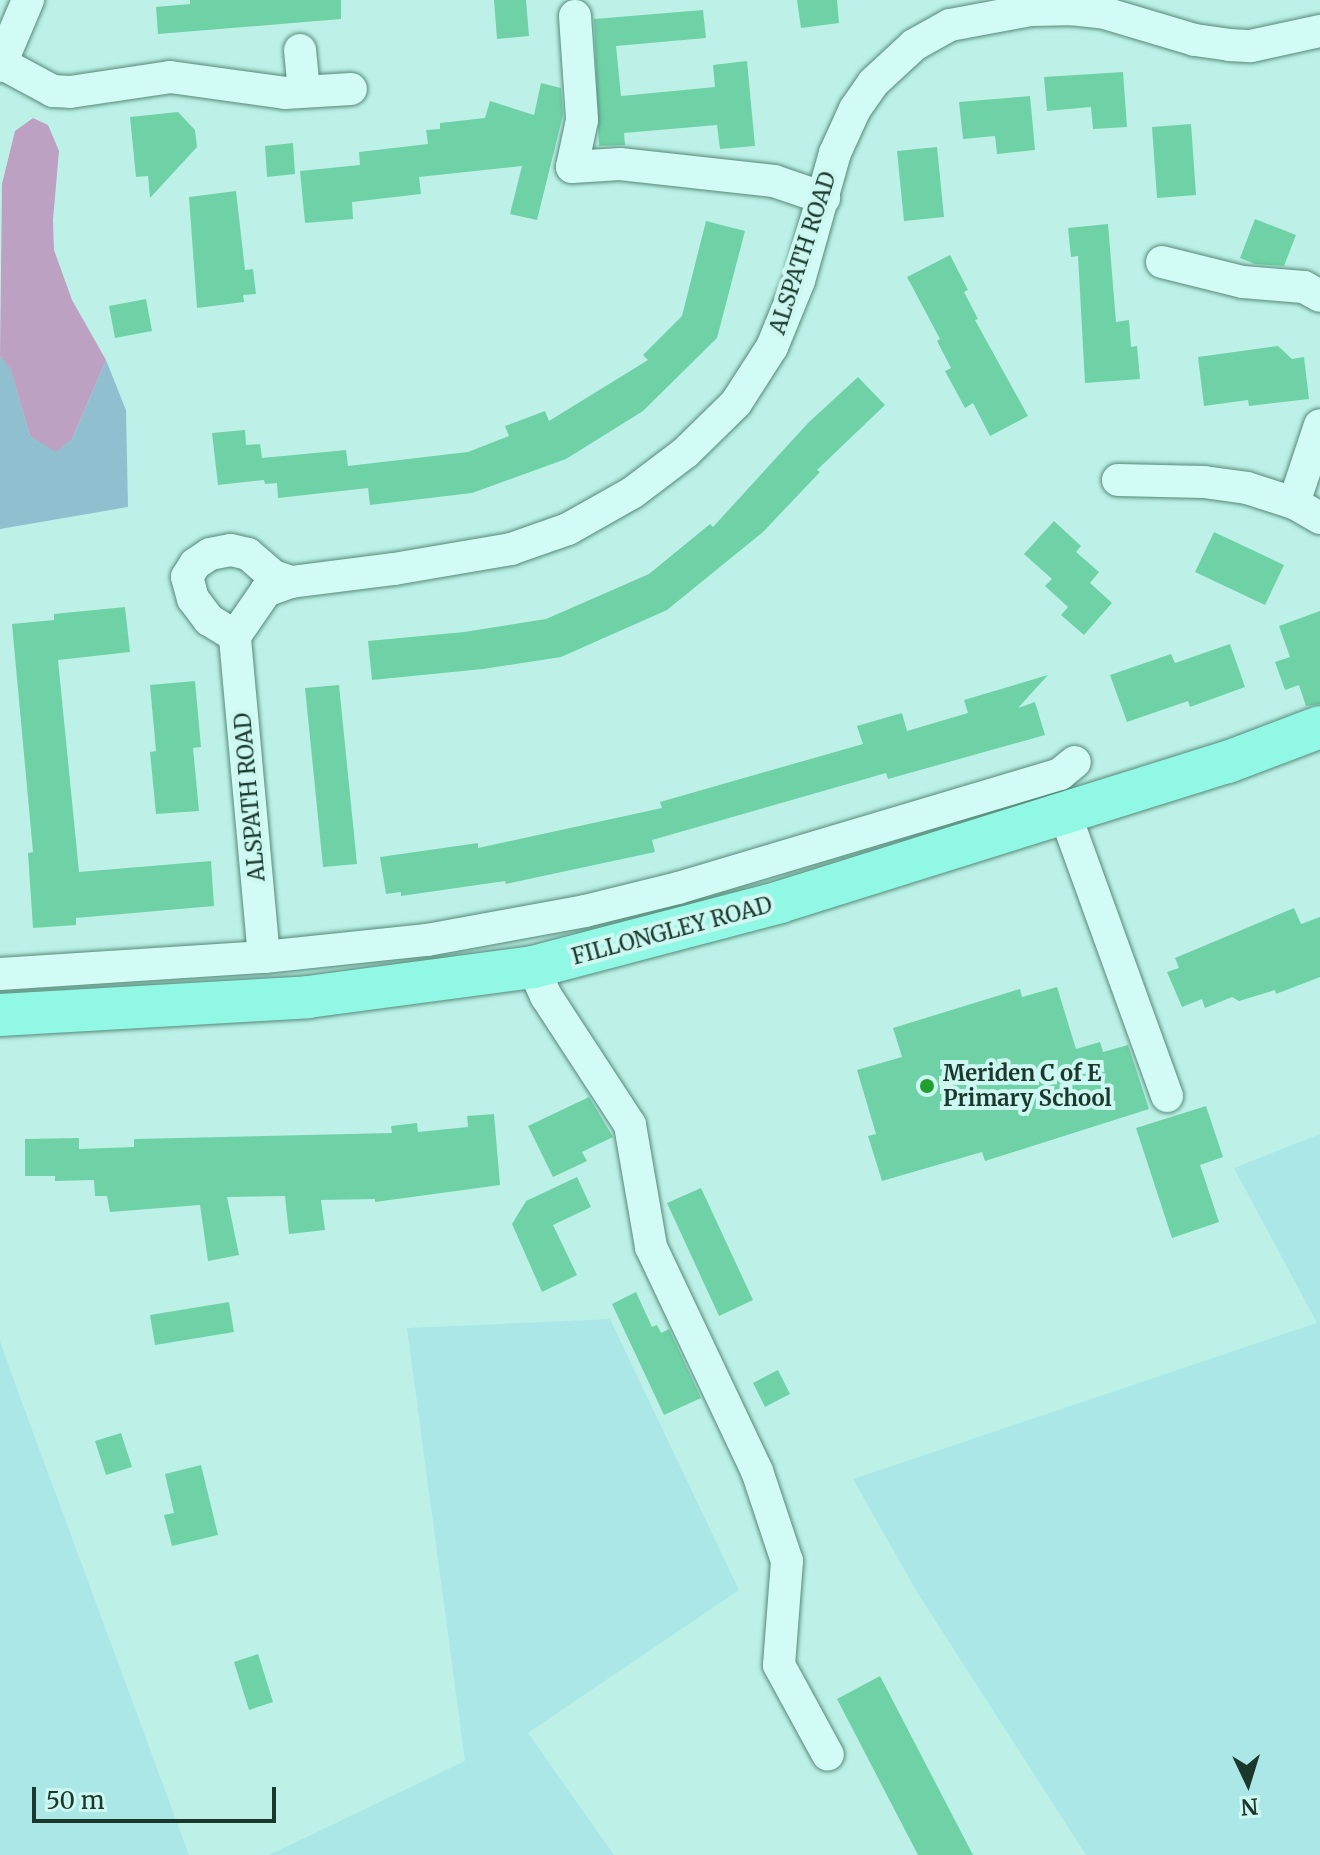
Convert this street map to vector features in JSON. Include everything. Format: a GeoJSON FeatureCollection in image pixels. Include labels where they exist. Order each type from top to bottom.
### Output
{"type":"FeatureCollection","features":[{"type":"Feature","properties":{"kind":"main road","name":"FILLONGLEY ROAD"},"geometry":{"type":"LineString","coordinates":[[0,1015],[308,997],[533,967],[780,902],[1228,762],[1320,727]]}},
{"type":"Feature","properties":{"kind":"street"},"geometry":{"type":"LineString","coordinates":[[28,0],[1,64],[53,91],[70,92],[170,77],[285,93],[351,89]]}},
{"type":"Feature","properties":{"kind":"street","name":"ALSPATH ROAD"},"geometry":{"type":"LineString","coordinates":[[264,957],[235,636],[266,591],[291,582],[394,569],[511,549],[568,529],[632,493],[686,452],[736,403],[772,347],[799,281],[835,153],[855,109],[873,83],[914,45],[950,25],[1031,10],[1103,6],[1195,40],[1229,45],[1251,46],[1320,31]]}},
{"type":"Feature","properties":{"kind":"street"},"geometry":{"type":"LineString","coordinates":[[575,16],[582,120],[572,167],[620,164],[774,181],[824,198]]}},
{"type":"Feature","properties":{"kind":"street"},"geometry":{"type":"LineString","coordinates":[[300,50],[304,91]]}},
{"type":"Feature","properties":{"kind":"street"},"geometry":{"type":"LineString","coordinates":[[1162,262],[1243,282],[1312,292]]}},
{"type":"Feature","properties":{"kind":"street"},"geometry":{"type":"LineString","coordinates":[[1118,480],[1204,482],[1247,488],[1307,511],[1320,425]]}},
{"type":"Feature","properties":{"kind":"street"},"geometry":{"type":"LineString","coordinates":[[235,636],[209,620],[193,599],[187,577],[195,564],[210,554],[231,550],[248,554],[273,576],[291,582]]}},
{"type":"Feature","properties":{"kind":"street","name":"FILLONGLEY ROAD"},"geometry":{"type":"LineString","coordinates":[[0,974],[264,957],[427,940],[585,911],[678,888],[1060,774],[1075,762]]}},
{"type":"Feature","properties":{"kind":"street"},"geometry":{"type":"LineString","coordinates":[[1065,814],[1167,1096]]}},
{"type":"Feature","properties":{"kind":"street"},"geometry":{"type":"LineString","coordinates":[[533,967],[546,996],[630,1125],[651,1247],[757,1471],[787,1561],[779,1665],[828,1755]]}},
{"type":"Feature","properties":{"kind":"shaded area"},"geometry":{"type":"Polygon","coordinates":[[[33,118],[48,125],[59,151],[53,220],[54,250],[72,300],[106,360],[72,439],[56,452],[30,436],[11,370],[0,356],[2,184],[15,131],[33,118]]]}},
{"type":"Feature","properties":{"kind":"shaded area"},"geometry":{"type":"Polygon","coordinates":[[[0,356],[11,369],[30,436],[72,439],[106,360],[126,410],[128,507],[0,529],[0,356]]]}},
{"type":"Feature","properties":{"kind":"shaded area"},"geometry":{"type":"Polygon","coordinates":[[[1320,1134],[1320,1855],[1086,1855],[917,1592],[853,1479],[1317,1323],[1234,1168],[1320,1134]]]}},
{"type":"Feature","properties":{"kind":"shaded area"},"geometry":{"type":"Polygon","coordinates":[[[610,1319],[739,1590],[528,1733],[614,1855],[269,1855],[465,1761],[407,1328],[610,1319]]]}},
{"type":"Feature","properties":{"kind":"shaded area"},"geometry":{"type":"Polygon","coordinates":[[[0,1341],[13,1378],[189,1855],[0,1855],[0,1341]]]}},
{"type":"Feature","properties":{"kind":"building"},"geometry":{"type":"Polygon","coordinates":[[[190,0],[341,0],[341,19],[158,34],[156,7],[190,4],[190,0]]]}},
{"type":"Feature","properties":{"kind":"building"},"geometry":{"type":"Polygon","coordinates":[[[494,0],[526,0],[529,36],[497,39],[494,0]]]}},
{"type":"Feature","properties":{"kind":"building"},"geometry":{"type":"Polygon","coordinates":[[[797,0],[837,0],[839,23],[801,28],[797,0]]]}},
{"type":"Feature","properties":{"kind":"building"},"geometry":{"type":"Polygon","coordinates":[[[703,10],[706,38],[616,46],[621,96],[715,87],[713,65],[747,61],[755,146],[720,149],[717,125],[624,133],[625,145],[599,146],[594,19],[703,10]]]}},
{"type":"Feature","properties":{"kind":"building"},"geometry":{"type":"Polygon","coordinates":[[[1123,72],[1127,127],[1093,129],[1091,107],[1047,111],[1044,77],[1123,72]]]}},
{"type":"Feature","properties":{"kind":"building"},"geometry":{"type":"Polygon","coordinates":[[[541,83],[561,88],[563,115],[537,220],[510,214],[522,166],[419,177],[421,194],[352,202],[353,219],[305,223],[300,171],[360,165],[359,152],[428,144],[426,130],[440,129],[440,123],[485,118],[490,101],[534,115],[541,83]]]}},
{"type":"Feature","properties":{"kind":"building"},"geometry":{"type":"Polygon","coordinates":[[[1030,96],[1035,150],[997,154],[995,136],[963,139],[959,102],[1030,96]]]}},
{"type":"Feature","properties":{"kind":"building"},"geometry":{"type":"Polygon","coordinates":[[[178,112],[195,130],[197,147],[150,198],[148,176],[136,177],[130,117],[178,112]]]}},
{"type":"Feature","properties":{"kind":"building"},"geometry":{"type":"Polygon","coordinates":[[[1191,124],[1196,195],[1157,198],[1152,127],[1191,124]]]}},
{"type":"Feature","properties":{"kind":"building"},"geometry":{"type":"Polygon","coordinates":[[[293,143],[295,174],[267,177],[265,146],[293,143]]]}},
{"type":"Feature","properties":{"kind":"building"},"geometry":{"type":"Polygon","coordinates":[[[937,147],[944,217],[904,221],[897,151],[937,147]]]}},
{"type":"Feature","properties":{"kind":"building"},"geometry":{"type":"Polygon","coordinates":[[[236,191],[245,270],[253,269],[256,294],[243,295],[244,302],[197,308],[189,197],[236,191]]]}},
{"type":"Feature","properties":{"kind":"building"},"geometry":{"type":"Polygon","coordinates":[[[1255,219],[1296,235],[1284,266],[1255,264],[1240,258],[1255,219]]]}},
{"type":"Feature","properties":{"kind":"building"},"geometry":{"type":"Polygon","coordinates":[[[706,221],[745,231],[717,338],[643,411],[566,459],[472,493],[370,505],[368,488],[278,498],[277,483],[265,484],[264,480],[218,485],[212,433],[245,430],[246,445],[260,444],[262,458],[346,450],[348,466],[468,452],[509,436],[505,426],[545,411],[549,421],[648,360],[643,355],[682,316],[706,221]]]}},
{"type":"Feature","properties":{"kind":"building"},"geometry":{"type":"Polygon","coordinates":[[[1108,224],[1116,322],[1129,320],[1131,347],[1137,346],[1140,379],[1085,383],[1078,256],[1071,257],[1068,228],[1108,224]]]}},
{"type":"Feature","properties":{"kind":"building"},"geometry":{"type":"Polygon","coordinates":[[[950,255],[968,290],[964,292],[978,319],[975,320],[1028,416],[990,436],[973,403],[965,408],[945,371],[951,368],[937,341],[940,339],[907,277],[950,255]]]}},
{"type":"Feature","properties":{"kind":"building"},"geometry":{"type":"Polygon","coordinates":[[[146,299],[152,331],[115,338],[109,306],[146,299]]]}},
{"type":"Feature","properties":{"kind":"building"},"geometry":{"type":"Polygon","coordinates":[[[1278,346],[1292,359],[1304,357],[1309,399],[1249,406],[1248,400],[1204,406],[1198,357],[1278,346]]]}},
{"type":"Feature","properties":{"kind":"building"},"geometry":{"type":"Polygon","coordinates":[[[858,377],[885,405],[817,470],[820,472],[763,532],[667,610],[561,657],[483,669],[372,680],[368,641],[464,632],[546,619],[649,574],[710,524],[713,527],[808,423],[858,377]]]}},
{"type":"Feature","properties":{"kind":"building"},"geometry":{"type":"Polygon","coordinates":[[[1054,521],[1081,546],[1076,552],[1099,572],[1090,583],[1112,603],[1084,635],[1061,615],[1068,607],[1045,586],[1052,579],[1024,554],[1054,521]]]}},
{"type":"Feature","properties":{"kind":"building"},"geometry":{"type":"Polygon","coordinates":[[[1214,532],[1284,565],[1265,605],[1195,572],[1214,532]]]}},
{"type":"Feature","properties":{"kind":"building"},"geometry":{"type":"Polygon","coordinates":[[[125,607],[130,652],[58,660],[79,872],[211,861],[214,906],[76,918],[76,925],[33,928],[28,853],[33,852],[12,624],[54,620],[54,614],[125,607]]]}},
{"type":"Feature","properties":{"kind":"building"},"geometry":{"type":"Polygon","coordinates":[[[1320,611],[1320,704],[1306,706],[1299,685],[1285,690],[1275,662],[1290,657],[1279,626],[1320,611]]]}},
{"type":"Feature","properties":{"kind":"building"},"geometry":{"type":"Polygon","coordinates":[[[1230,644],[1245,687],[1190,707],[1188,701],[1127,722],[1110,675],[1171,654],[1175,663],[1230,644]]]}},
{"type":"Feature","properties":{"kind":"building"},"geometry":{"type":"Polygon","coordinates":[[[1048,675],[1018,708],[1035,702],[1045,735],[888,779],[886,773],[652,840],[655,852],[506,884],[505,881],[401,896],[401,892],[386,894],[380,857],[478,843],[478,848],[662,808],[660,802],[863,744],[857,726],[902,713],[907,731],[968,713],[964,700],[1048,675]]]}},
{"type":"Feature","properties":{"kind":"building"},"geometry":{"type":"Polygon","coordinates":[[[195,681],[201,747],[193,748],[199,811],[156,814],[150,752],[156,751],[150,685],[195,681]]]}},
{"type":"Feature","properties":{"kind":"building"},"geometry":{"type":"Polygon","coordinates":[[[339,685],[357,864],[323,867],[305,688],[339,685]]]}},
{"type":"Feature","properties":{"kind":"building"},"geometry":{"type":"Polygon","coordinates":[[[1294,908],[1301,924],[1320,917],[1320,977],[1276,994],[1275,990],[1239,1001],[1232,997],[1205,1008],[1202,999],[1182,1007],[1167,972],[1179,968],[1175,958],[1294,908]]]}},
{"type":"Feature","properties":{"kind":"building"},"geometry":{"type":"Polygon","coordinates":[[[1057,987],[1076,1049],[1100,1042],[1103,1052],[1128,1045],[1149,1109],[985,1161],[982,1152],[882,1181],[868,1136],[876,1134],[857,1070],[902,1057],[893,1028],[1020,989],[1022,997],[1057,987]]]}},
{"type":"Feature","properties":{"kind":"building"},"geometry":{"type":"Polygon","coordinates":[[[589,1097],[613,1137],[582,1152],[587,1161],[553,1177],[528,1126],[589,1097]]]}},
{"type":"Feature","properties":{"kind":"building"},"geometry":{"type":"Polygon","coordinates":[[[1206,1106],[1223,1157],[1200,1165],[1219,1222],[1172,1238],[1136,1128],[1206,1106]]]}},
{"type":"Feature","properties":{"kind":"building"},"geometry":{"type":"Polygon","coordinates":[[[494,1114],[500,1185],[375,1202],[375,1199],[321,1200],[325,1230],[289,1234],[285,1196],[227,1197],[239,1255],[208,1261],[200,1205],[110,1212],[107,1196],[95,1196],[94,1180],[55,1181],[55,1176],[25,1176],[25,1139],[79,1138],[79,1149],[134,1147],[134,1139],[392,1133],[391,1126],[417,1123],[418,1132],[468,1127],[467,1116],[494,1114]]]}},
{"type":"Feature","properties":{"kind":"building"},"geometry":{"type":"Polygon","coordinates":[[[577,1177],[591,1207],[553,1225],[577,1275],[542,1292],[512,1224],[526,1201],[577,1177]]]}},
{"type":"Feature","properties":{"kind":"building"},"geometry":{"type":"Polygon","coordinates":[[[701,1188],[753,1300],[719,1316],[667,1203],[701,1188]]]}},
{"type":"Feature","properties":{"kind":"building"},"geometry":{"type":"Polygon","coordinates":[[[636,1292],[652,1327],[657,1325],[661,1333],[669,1329],[701,1398],[664,1415],[612,1304],[636,1292]]]}},
{"type":"Feature","properties":{"kind":"building"},"geometry":{"type":"Polygon","coordinates":[[[229,1302],[234,1332],[155,1345],[150,1315],[229,1302]]]}},
{"type":"Feature","properties":{"kind":"building"},"geometry":{"type":"Polygon","coordinates":[[[778,1370],[790,1394],[765,1407],[753,1383],[778,1370]]]}},
{"type":"Feature","properties":{"kind":"building"},"geometry":{"type":"Polygon","coordinates":[[[121,1433],[132,1467],[106,1475],[95,1441],[121,1433]]]}},
{"type":"Feature","properties":{"kind":"building"},"geometry":{"type":"Polygon","coordinates":[[[201,1465],[218,1535],[172,1546],[164,1515],[174,1513],[165,1474],[201,1465]]]}},
{"type":"Feature","properties":{"kind":"building"},"geometry":{"type":"Polygon","coordinates":[[[258,1654],[273,1702],[249,1710],[234,1662],[258,1654]]]}},
{"type":"Feature","properties":{"kind":"building"},"geometry":{"type":"Polygon","coordinates":[[[880,1676],[973,1855],[918,1855],[837,1699],[880,1676]]]}},
{"type":"Feature","properties":{"kind":"place","name":"Meriden C of E Primary School"},"geometry":{"type":"Point","coordinates":[927,1086]}}]}
